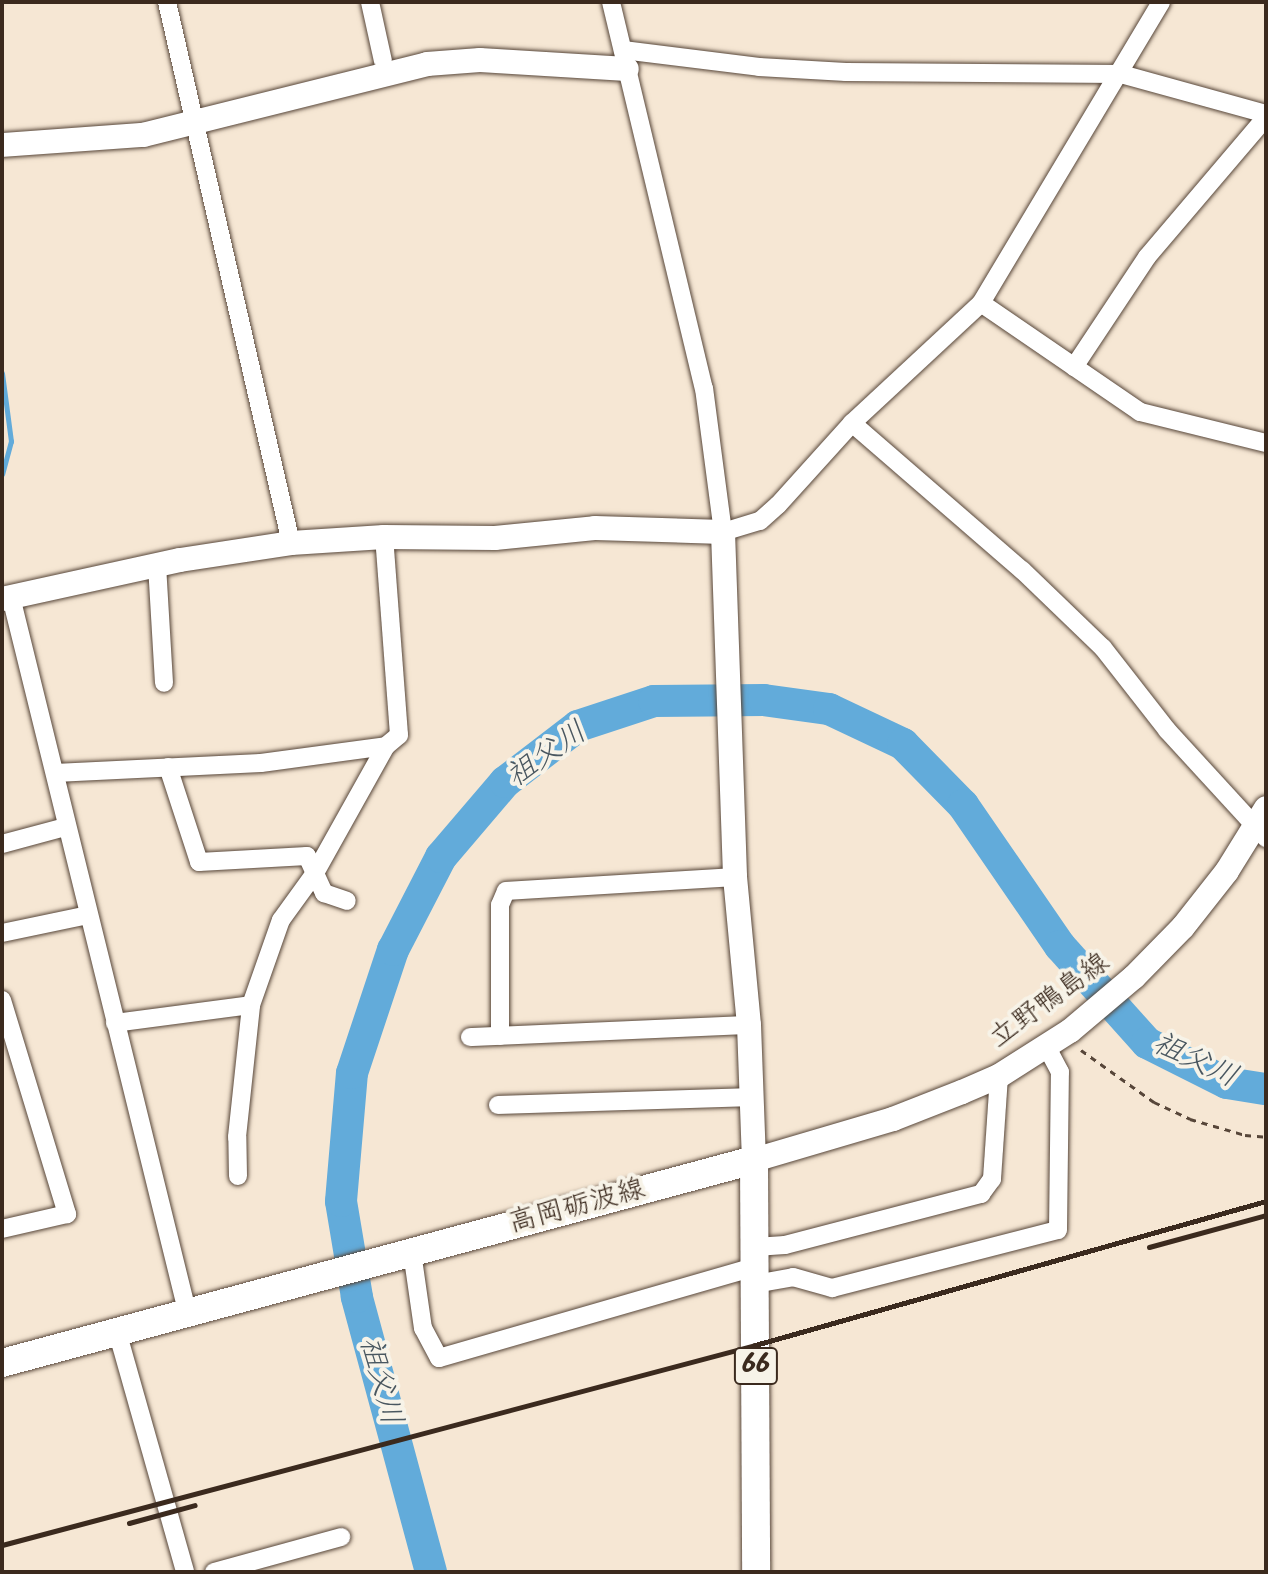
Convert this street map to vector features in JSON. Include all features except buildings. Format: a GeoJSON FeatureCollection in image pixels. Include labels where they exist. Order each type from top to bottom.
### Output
{"type":"FeatureCollection","features":[{"type":"Feature","properties":{"kind":"main road","name":"高岡砺波線"},"geometry":{"type":"LineString","coordinates":[[2,1363],[754,1160]]}},
{"type":"Feature","properties":{"kind":"main road","name":"66"},"geometry":{"type":"LineString","coordinates":[[754,1160],[756,1572]]}},
{"type":"Feature","properties":{"kind":"street"},"geometry":{"type":"LineString","coordinates":[[167,2],[291,543]]}},
{"type":"Feature","properties":{"kind":"street"},"geometry":{"type":"LineString","coordinates":[[370,2],[383,61]]}},
{"type":"Feature","properties":{"kind":"street"},"geometry":{"type":"LineString","coordinates":[[611,2],[704,388],[723,532],[735,877],[749,1025],[754,1160]]}},
{"type":"Feature","properties":{"kind":"street"},"geometry":{"type":"LineString","coordinates":[[187,1311],[65,827],[55,773],[6,598],[157,565],[291,543],[384,537],[495,538],[595,528],[723,532],[760,521],[852,423],[981,303],[1121,74],[1161,2]]}},
{"type":"Feature","properties":{"kind":"street"},"geometry":{"type":"LineString","coordinates":[[2,145],[143,135],[427,64],[480,60],[625,60],[846,72],[1121,74],[1266,116],[1147,257],[1074,367]]}},
{"type":"Feature","properties":{"kind":"street"},"geometry":{"type":"LineString","coordinates":[[981,303],[1140,412],[1266,443]]}},
{"type":"Feature","properties":{"kind":"street"},"geometry":{"type":"LineString","coordinates":[[852,423],[1022,570],[1103,648],[1167,730],[1262,824]]}},
{"type":"Feature","properties":{"kind":"street"},"geometry":{"type":"LineString","coordinates":[[238,1176],[237,1137],[251,1005],[281,920],[315,873],[386,746],[399,735],[384,537]]}},
{"type":"Feature","properties":{"kind":"street"},"geometry":{"type":"LineString","coordinates":[[157,565],[164,683]]}},
{"type":"Feature","properties":{"kind":"street"},"geometry":{"type":"LineString","coordinates":[[55,773],[261,763],[386,746]]}},
{"type":"Feature","properties":{"kind":"street"},"geometry":{"type":"LineString","coordinates":[[168,767],[199,862],[307,856],[324,893],[347,901]]}},
{"type":"Feature","properties":{"kind":"street","name":"立野鴨島線"},"geometry":{"type":"LineString","coordinates":[[754,1160],[893,1119],[999,1076],[1060,1038],[1134,977],[1183,927],[1262,824]]}},
{"type":"Feature","properties":{"kind":"street"},"geometry":{"type":"LineString","coordinates":[[2,844],[65,827]]}},
{"type":"Feature","properties":{"kind":"street"},"geometry":{"type":"LineString","coordinates":[[500,1036],[500,905],[506,891],[735,877]]}},
{"type":"Feature","properties":{"kind":"street"},"geometry":{"type":"LineString","coordinates":[[2,933],[88,915]]}},
{"type":"Feature","properties":{"kind":"street"},"geometry":{"type":"LineString","coordinates":[[2,1000],[67,1214],[2,1229]]}},
{"type":"Feature","properties":{"kind":"street"},"geometry":{"type":"LineString","coordinates":[[115,1023],[251,1005]]}},
{"type":"Feature","properties":{"kind":"street"},"geometry":{"type":"LineString","coordinates":[[470,1037],[749,1025]]}},
{"type":"Feature","properties":{"kind":"street"},"geometry":{"type":"LineString","coordinates":[[755,1266],[832,1288],[1058,1230],[1060,1038]]}},
{"type":"Feature","properties":{"kind":"street"},"geometry":{"type":"LineString","coordinates":[[400,1255],[423,1328],[439,1358],[755,1266],[785,1245],[981,1194],[992,1179],[999,1076]]}},
{"type":"Feature","properties":{"kind":"street"},"geometry":{"type":"LineString","coordinates":[[498,1105],[753,1097]]}},
{"type":"Feature","properties":{"kind":"street"},"geometry":{"type":"LineString","coordinates":[[117,1331],[185,1572]]}},
{"type":"Feature","properties":{"kind":"street"},"geometry":{"type":"LineString","coordinates":[[214,1572],[341,1537]]}},
{"type":"Feature","properties":{"kind":"path"},"geometry":{"type":"LineString","coordinates":[[1060,1038],[1154,1102],[1190,1119],[1245,1135],[1266,1137]]}},
{"type":"Feature","properties":{"kind":"waterway"},"geometry":{"type":"LineString","coordinates":[[2,373],[11,441],[2,474]]}},
{"type":"Feature","properties":{"kind":"waterway","name":"祖父川"},"geometry":{"type":"LineString","coordinates":[[431,1572],[357,1297],[341,1201],[352,1073],[393,950],[441,857],[505,782],[578,726],[654,701],[764,700],[829,709],[903,744],[963,805],[1060,946],[1147,1043],[1227,1083],[1266,1089]]}},
{"type":"Feature","properties":{"kind":"railway"},"geometry":{"type":"LineString","coordinates":[[2,1545],[755,1345],[1266,1201]]}},
{"type":"Feature","properties":{"kind":"railway"},"geometry":{"type":"LineString","coordinates":[[1149,1247],[1266,1215]]}},
{"type":"Feature","properties":{"kind":"railway"},"geometry":{"type":"LineString","coordinates":[[129,1523],[195,1505]]}}]}
